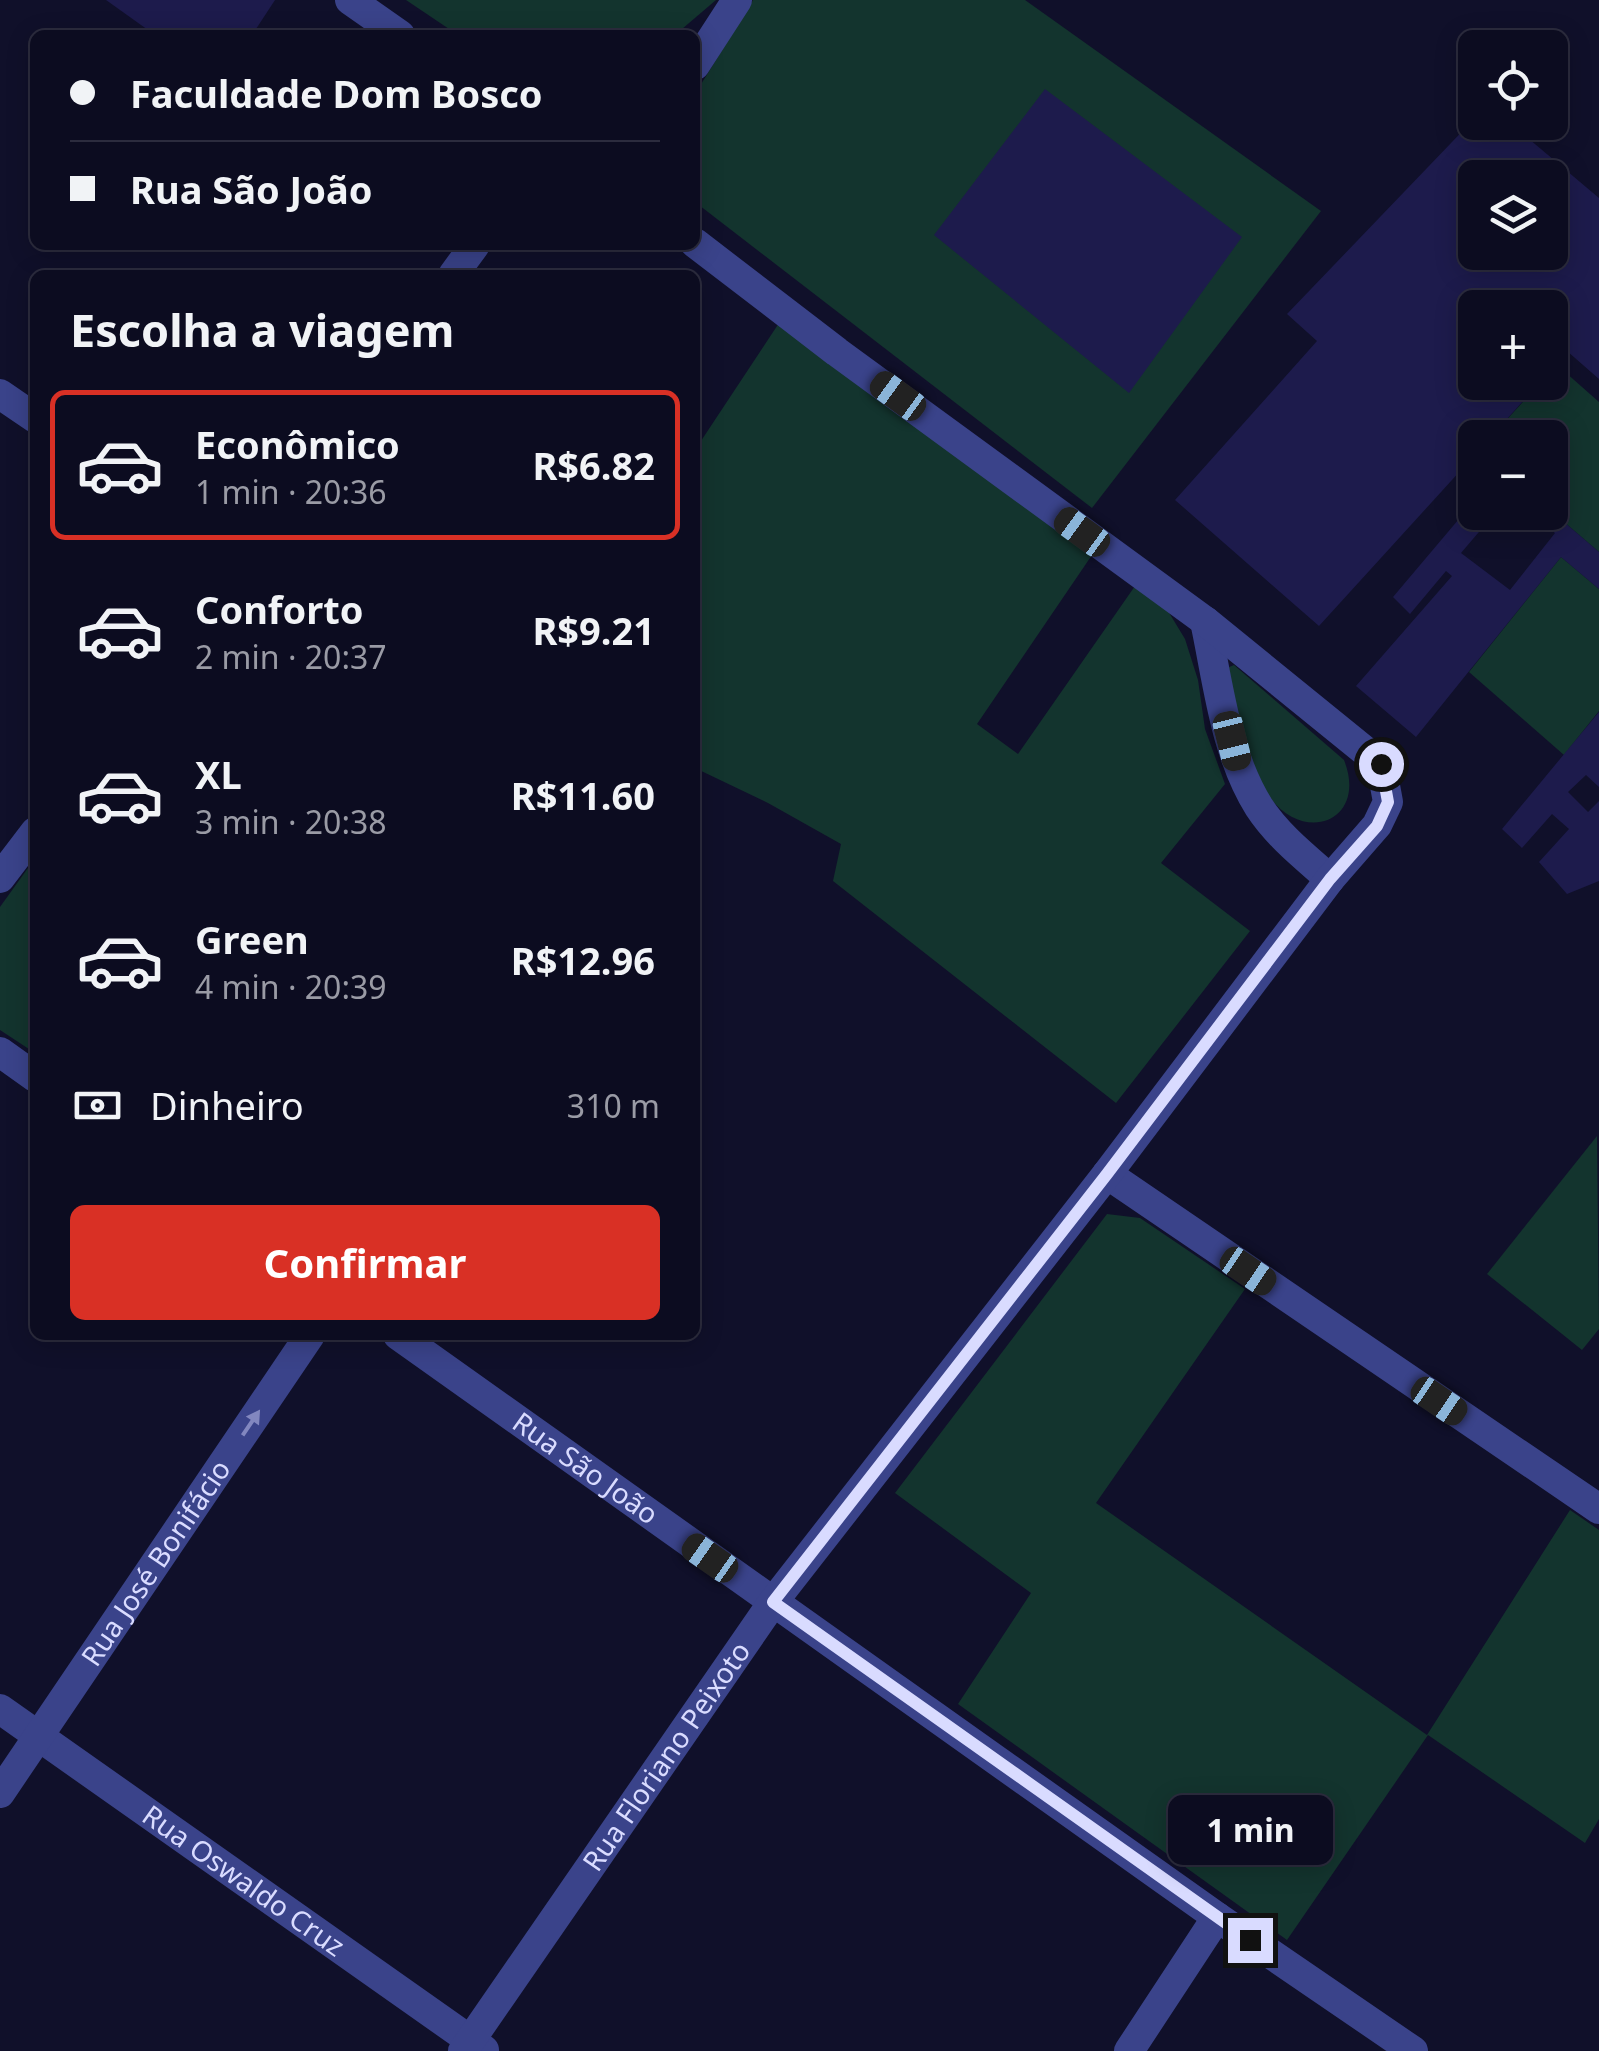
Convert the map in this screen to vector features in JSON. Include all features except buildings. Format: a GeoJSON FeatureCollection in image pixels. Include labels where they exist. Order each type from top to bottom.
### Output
{"type":"FeatureCollection","features":[{"type":"Feature","properties":{"kind":"street"},"geometry":{"type":"LineString","coordinates":[[350,0],[393,30]]}},
{"type":"Feature","properties":{"kind":"street"},"geometry":{"type":"LineString","coordinates":[[700,34],[733,7]]}},
{"type":"Feature","properties":{"kind":"street"},"geometry":{"type":"LineString","coordinates":[[700,57],[733,7]]}},
{"type":"Feature","properties":{"kind":"street"},"geometry":{"type":"LineString","coordinates":[[700,247],[836,352],[1205,621],[1238,766],[1269,819],[1288,842],[1330,879]]}},
{"type":"Feature","properties":{"kind":"street"},"geometry":{"type":"LineString","coordinates":[[456,270],[471,250]]}},
{"type":"Feature","properties":{"kind":"street"},"geometry":{"type":"LineString","coordinates":[[0,394],[30,415]]}},
{"type":"Feature","properties":{"kind":"street","name":"Rua Floriano Peixoto"},"geometry":{"type":"LineString","coordinates":[[473,2047],[773,1602],[1107,1174],[1330,879],[1377,826],[1388,802],[1381,764],[1205,621]]}},
{"type":"Feature","properties":{"kind":"street"},"geometry":{"type":"LineString","coordinates":[[0,878],[30,839]]}},
{"type":"Feature","properties":{"kind":"street"},"geometry":{"type":"LineString","coordinates":[[0,1052],[30,1073]]}},
{"type":"Feature","properties":{"kind":"street"},"geometry":{"type":"LineString","coordinates":[[1107,1174],[1599,1510]]}},
{"type":"Feature","properties":{"kind":"street","name":"Rua José Bonifácio"},"geometry":{"type":"LineString","coordinates":[[0,1793],[307,1340]]}},
{"type":"Feature","properties":{"kind":"street","name":"Rua São João"},"geometry":{"type":"LineString","coordinates":[[405,1340],[1217,1917],[1413,2051]]}},
{"type":"Feature","properties":{"kind":"street","name":"Rua Oswaldo Cruz"},"geometry":{"type":"LineString","coordinates":[[0,1709],[473,2047]]}},
{"type":"Feature","properties":{"kind":"street"},"geometry":{"type":"LineString","coordinates":[[1129,2051],[1217,1917]]}},
{"type":"Feature","properties":{"kind":"green space"},"geometry":{"type":"Polygon","coordinates":[[[406,0],[716,0],[681,30],[451,30],[406,0]]]}},
{"type":"Feature","properties":{"kind":"green space"},"geometry":{"type":"Polygon","coordinates":[[[753,0],[1025,0],[1321,211],[1092,508],[700,206],[700,86],[753,0]]]}},
{"type":"Feature","properties":{"kind":"green space"},"geometry":{"type":"Polygon","coordinates":[[[779,323],[1092,555],[977,724],[1018,754],[1135,586],[1168,611],[1185,639],[1198,680],[1205,729],[1225,784],[1161,863],[1250,931],[1116,1103],[833,881],[841,844],[700,770],[700,442],[779,323]]]}},
{"type":"Feature","properties":{"kind":"green space"},"geometry":{"type":"Polygon","coordinates":[[[1568,375],[1599,402],[1599,552],[1568,525],[1568,420],[1506,420],[1525,400],[1568,400],[1568,375]]]}},
{"type":"Feature","properties":{"kind":"green space"},"geometry":{"type":"Polygon","coordinates":[[[1561,557],[1599,589],[1599,711],[1564,755],[1469,672],[1561,557]]]}},
{"type":"Feature","properties":{"kind":"green space"},"geometry":{"type":"Polygon","coordinates":[[[1234,665],[1344,760],[1349,781],[1347,798],[1329,820],[1299,820],[1283,811],[1259,781],[1237,718],[1227,668],[1234,665]]]}},
{"type":"Feature","properties":{"kind":"green space"},"geometry":{"type":"Polygon","coordinates":[[[30,869],[30,1050],[0,1030],[0,907],[30,869]]]}},
{"type":"Feature","properties":{"kind":"green space"},"geometry":{"type":"Polygon","coordinates":[[[1597,1136],[1599,1329],[1582,1350],[1487,1274],[1597,1136]]]}},
{"type":"Feature","properties":{"kind":"green space"},"geometry":{"type":"Polygon","coordinates":[[[1107,1214],[1140,1218],[1245,1289],[1096,1503],[1427,1735],[1570,1510],[1599,1530],[1599,1819],[1585,1843],[1428,1735],[1287,1940],[958,1704],[1031,1593],[895,1493],[1107,1214]]]}},
{"type":"Feature","properties":{"kind":"route"},"geometry":{"type":"LineString","coordinates":[[1250,1940],[773,1602],[1107,1174],[1330,879],[1377,826],[1388,802],[1381,764]]}}]}
